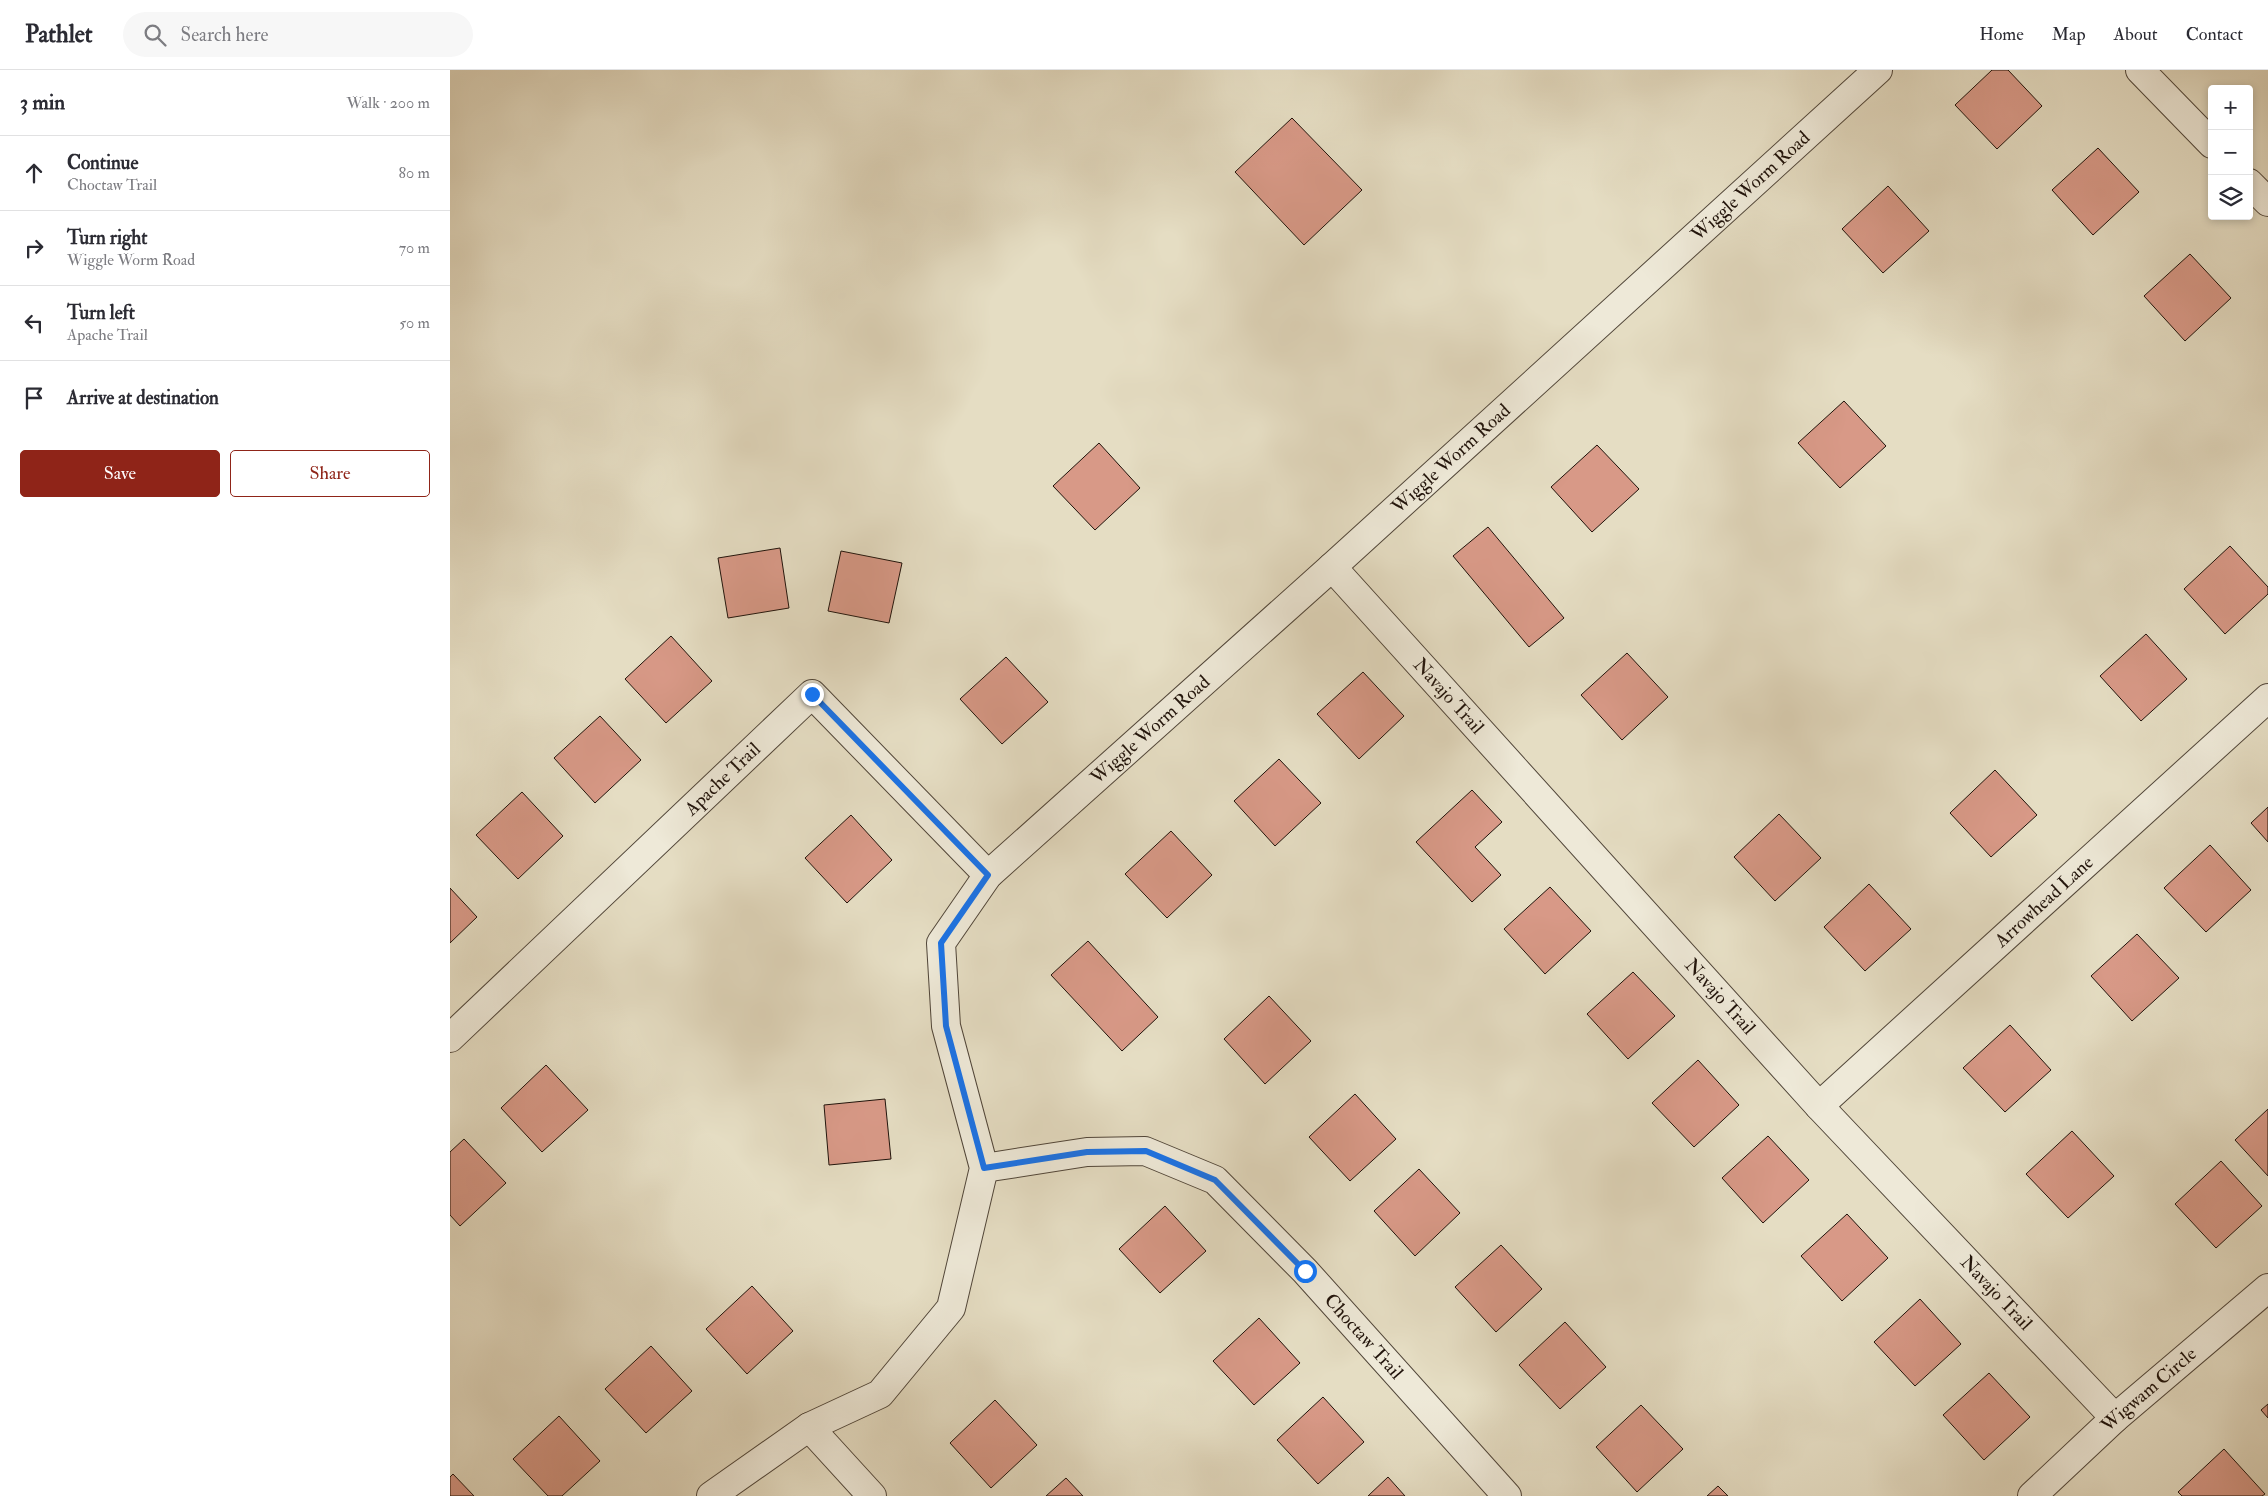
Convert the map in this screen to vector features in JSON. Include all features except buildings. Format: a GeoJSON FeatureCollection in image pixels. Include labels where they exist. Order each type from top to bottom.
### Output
{"type":"FeatureCollection","features":[{"type":"Feature","properties":{"kind":"street","name":"Wiggle Worm Road"},"geometry":{"type":"LineString","coordinates":[[711,1496],[809,1427],[880,1394],[950,1308],[984,1168],[946,1026],[941,943],[988,875],[1332,567],[1878,70]]}},
{"type":"Feature","properties":{"kind":"street"},"geometry":{"type":"LineString","coordinates":[[2140,70],[2208,140]]}},
{"type":"Feature","properties":{"kind":"street"},"geometry":{"type":"LineString","coordinates":[[2253,187],[2268,202]]}},
{"type":"Feature","properties":{"kind":"street","name":"Navajo Trail"},"geometry":{"type":"LineString","coordinates":[[1332,567],[1819,1106],[2115,1418]]}},
{"type":"Feature","properties":{"kind":"street","name":"Apache Trail"},"geometry":{"type":"LineString","coordinates":[[450,1038],[812,694],[988,875]]}},
{"type":"Feature","properties":{"kind":"street","name":"Arrowhead Lane"},"geometry":{"type":"LineString","coordinates":[[1819,1106],[2268,698]]}},
{"type":"Feature","properties":{"kind":"street","name":"Choctaw Trail"},"geometry":{"type":"LineString","coordinates":[[984,1168],[1087,1152],[1146,1151],[1215,1180],[1305,1271],[1507,1496]]}},
{"type":"Feature","properties":{"kind":"street","name":"Wigwam Circle"},"geometry":{"type":"LineString","coordinates":[[2032,1496],[2115,1418],[2268,1288]]}},
{"type":"Feature","properties":{"kind":"street"},"geometry":{"type":"LineString","coordinates":[[809,1427],[872,1496]]}},
{"type":"Feature","properties":{"kind":"route"},"geometry":{"type":"LineString","coordinates":[[812,694],[988,875],[941,943],[946,1026],[984,1168],[1087,1152],[1146,1151],[1215,1180],[1305,1271]]}}]}
